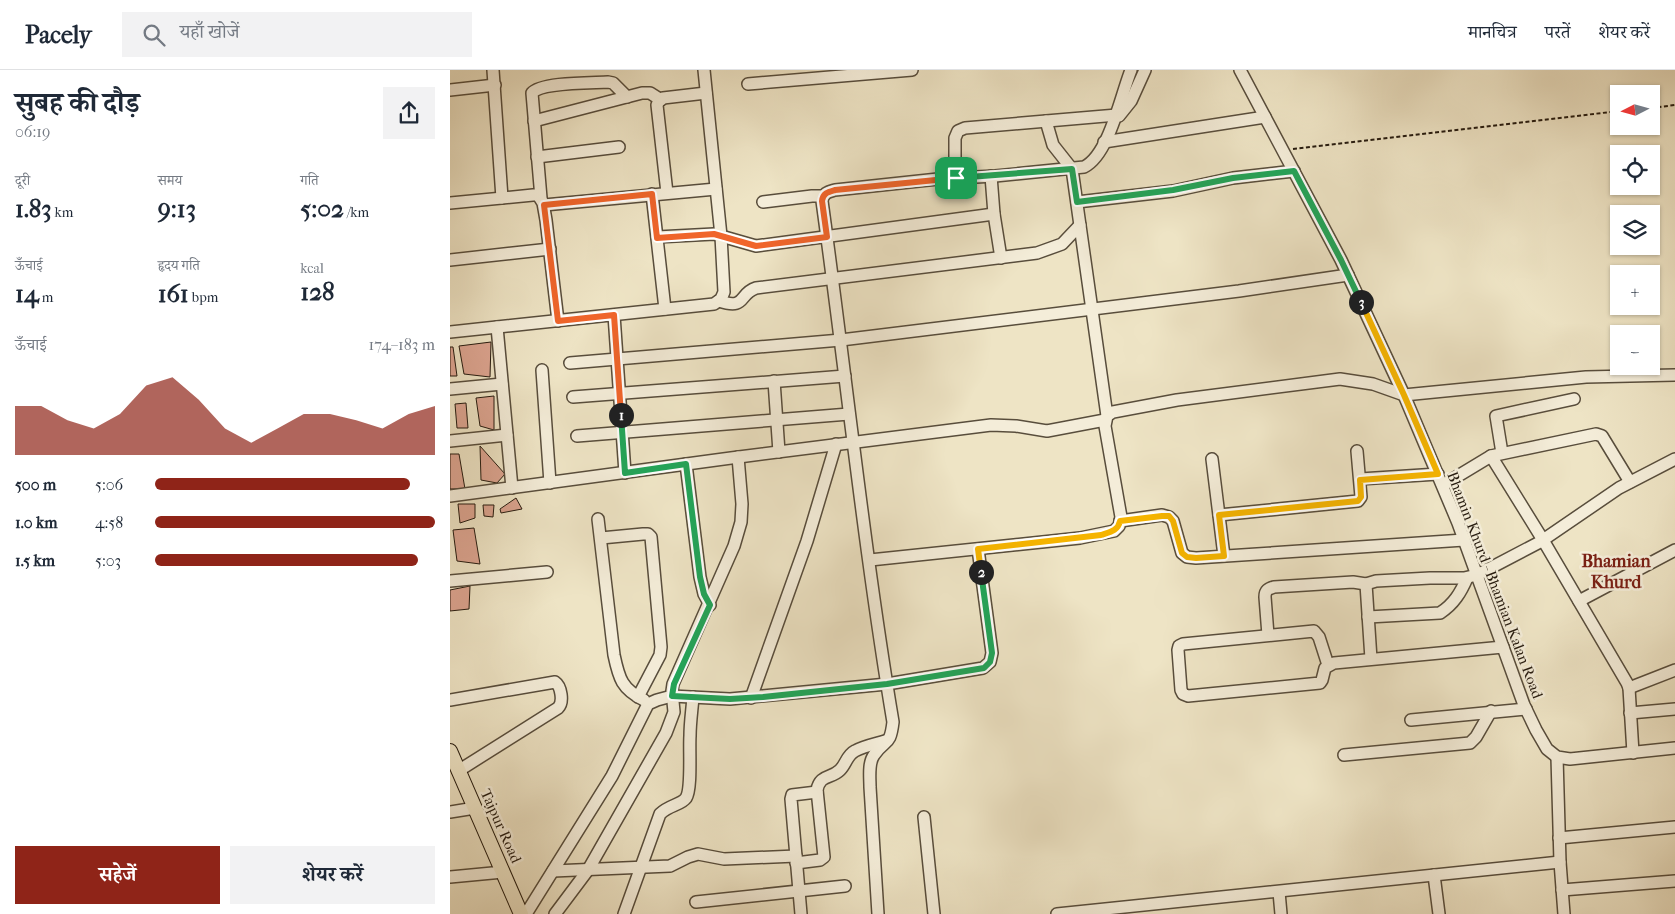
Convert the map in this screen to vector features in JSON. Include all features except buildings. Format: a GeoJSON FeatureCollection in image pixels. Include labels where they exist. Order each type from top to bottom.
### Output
{"type":"FeatureCollection","features":[{"type":"Feature","properties":{"kind":"main road","name":"Tajpur Road"},"geometry":{"type":"LineString","coordinates":[[450,751],[521,914]]}},
{"type":"Feature","properties":{"kind":"street"},"geometry":{"type":"LineString","coordinates":[[494,70],[502,198]]}},
{"type":"Feature","properties":{"kind":"street"},"geometry":{"type":"LineString","coordinates":[[450,332],[714,304],[719,301],[724,292],[721,236],[704,70]]}},
{"type":"Feature","properties":{"kind":"street"},"geometry":{"type":"LineString","coordinates":[[748,84],[912,70]]}},
{"type":"Feature","properties":{"kind":"street"},"geometry":{"type":"LineString","coordinates":[[763,202],[823,196],[835,190],[1084,167],[1095,160],[1104,142],[1116,117],[1131,70]]}},
{"type":"Feature","properties":{"kind":"street"},"geometry":{"type":"LineString","coordinates":[[956,178],[954,152],[955,138],[958,131],[965,128],[1116,117],[1131,101],[1145,70]]}},
{"type":"Feature","properties":{"kind":"street","name":"Bhamin Khurd - Bhamian Kalan Road"},"geometry":{"type":"LineString","coordinates":[[1240,70],[1348,274],[1404,395],[1443,485],[1464,540],[1472,576],[1503,647],[1526,709],[1547,749],[1557,758]]}},
{"type":"Feature","properties":{"kind":"street"},"geometry":{"type":"LineString","coordinates":[[558,321],[550,249],[542,202],[532,93],[535,89],[548,86],[608,82],[613,83],[627,97]]}},
{"type":"Feature","properties":{"kind":"street"},"geometry":{"type":"LineString","coordinates":[[450,90],[495,85]]}},
{"type":"Feature","properties":{"kind":"street"},"geometry":{"type":"LineString","coordinates":[[534,121],[627,97],[650,93],[661,100],[706,93]]}},
{"type":"Feature","properties":{"kind":"street"},"geometry":{"type":"LineString","coordinates":[[661,100],[657,105],[656,112],[667,193]]}},
{"type":"Feature","properties":{"kind":"street"},"geometry":{"type":"LineString","coordinates":[[1104,142],[1265,117]]}},
{"type":"Feature","properties":{"kind":"street"},"geometry":{"type":"LineString","coordinates":[[870,560],[1101,535],[1114,531],[1119,526],[1120,521],[1072,169],[1053,145],[1046,121]]}},
{"type":"Feature","properties":{"kind":"street"},"geometry":{"type":"LineString","coordinates":[[538,157],[618,147]]}},
{"type":"Feature","properties":{"kind":"street"},"geometry":{"type":"LineString","coordinates":[[1077,202],[1173,190],[1233,178],[1294,171]]}},
{"type":"Feature","properties":{"kind":"street"},"geometry":{"type":"LineString","coordinates":[[991,176],[994,214],[1001,258]]}},
{"type":"Feature","properties":{"kind":"street"},"geometry":{"type":"LineString","coordinates":[[542,202],[716,189]]}},
{"type":"Feature","properties":{"kind":"street"},"geometry":{"type":"LineString","coordinates":[[652,194],[665,309]]}},
{"type":"Feature","properties":{"kind":"street"},"geometry":{"type":"LineString","coordinates":[[450,203],[538,195],[542,202]]}},
{"type":"Feature","properties":{"kind":"street"},"geometry":{"type":"LineString","coordinates":[[823,196],[822,201],[841,340],[852,442],[893,722],[890,740],[873,756],[870,766],[878,914]]}},
{"type":"Feature","properties":{"kind":"street"},"geometry":{"type":"LineString","coordinates":[[657,238],[700,234],[721,236],[756,246],[994,214]]}},
{"type":"Feature","properties":{"kind":"street"},"geometry":{"type":"LineString","coordinates":[[719,301],[737,304],[751,290],[756,288],[833,280],[1037,253],[1068,239],[1080,225]]}},
{"type":"Feature","properties":{"kind":"street"},"geometry":{"type":"LineString","coordinates":[[450,260],[550,249]]}},
{"type":"Feature","properties":{"kind":"street"},"geometry":{"type":"LineString","coordinates":[[570,363],[841,340],[1239,291],[1348,274]]}},
{"type":"Feature","properties":{"kind":"street"},"geometry":{"type":"LineString","coordinates":[[614,315],[625,473]]}},
{"type":"Feature","properties":{"kind":"street"},"geometry":{"type":"LineString","coordinates":[[497,327],[512,488]]}},
{"type":"Feature","properties":{"kind":"street"},"geometry":{"type":"LineString","coordinates":[[542,370],[550,483]]}},
{"type":"Feature","properties":{"kind":"street"},"geometry":{"type":"LineString","coordinates":[[450,496],[991,425],[1016,426],[1046,431],[1058,430],[1106,418],[1113,412],[1177,400],[1340,379],[1373,384],[1404,395],[1586,376],[1675,375]]}},
{"type":"Feature","properties":{"kind":"street"},"geometry":{"type":"LineString","coordinates":[[574,397],[844,376]]}},
{"type":"Feature","properties":{"kind":"street"},"geometry":{"type":"LineString","coordinates":[[774,381],[779,452]]}},
{"type":"Feature","properties":{"kind":"street"},"geometry":{"type":"LineString","coordinates":[[450,389],[502,384]]}},
{"type":"Feature","properties":{"kind":"street"},"geometry":{"type":"LineString","coordinates":[[1574,399],[1496,416],[1496,455],[1625,679],[1629,688],[1634,753]]}},
{"type":"Feature","properties":{"kind":"street"},"geometry":{"type":"LineString","coordinates":[[576,436],[849,414]]}},
{"type":"Feature","properties":{"kind":"street"},"geometry":{"type":"LineString","coordinates":[[1443,485],[1496,455],[1593,434],[1602,436],[1630,482]]}},
{"type":"Feature","properties":{"kind":"street"},"geometry":{"type":"LineString","coordinates":[[450,441],[507,435]]}},
{"type":"Feature","properties":{"kind":"street"},"geometry":{"type":"LineString","coordinates":[[751,698],[807,541],[836,444]]}},
{"type":"Feature","properties":{"kind":"street"},"geometry":{"type":"LineString","coordinates":[[1219,515],[1358,501],[1361,497],[1357,451]]}},
{"type":"Feature","properties":{"kind":"street"},"geometry":{"type":"LineString","coordinates":[[555,914],[588,870],[666,733],[674,712],[672,696],[674,684],[710,605],[734,546],[741,522],[742,504],[738,457]]}},
{"type":"Feature","properties":{"kind":"street"},"geometry":{"type":"LineString","coordinates":[[1212,459],[1224,556]]}},
{"type":"Feature","properties":{"kind":"street"},"geometry":{"type":"LineString","coordinates":[[1268,635],[1264,597],[1268,589],[1274,587],[1353,582],[1366,584],[1376,581],[1472,576],[1544,540],[1619,488],[1675,459]]}},
{"type":"Feature","properties":{"kind":"street"},"geometry":{"type":"LineString","coordinates":[[686,464],[700,577],[704,594],[710,605]]}},
{"type":"Feature","properties":{"kind":"street"},"geometry":{"type":"LineString","coordinates":[[1360,480],[1438,474]]}},
{"type":"Feature","properties":{"kind":"street"},"geometry":{"type":"LineString","coordinates":[[1120,521],[1169,516],[1173,521],[1182,553],[1187,557],[1196,558],[1464,540]]}},
{"type":"Feature","properties":{"kind":"street"},"geometry":{"type":"LineString","coordinates":[[598,519],[614,655],[618,674],[627,690],[650,703]]}},
{"type":"Feature","properties":{"kind":"street"},"geometry":{"type":"LineString","coordinates":[[601,538],[643,534],[648,534],[651,538],[661,647],[660,655],[638,697]]}},
{"type":"Feature","properties":{"kind":"street"},"geometry":{"type":"LineString","coordinates":[[526,914],[612,776],[640,717],[650,703],[672,696],[730,699],[751,698],[887,684],[984,668],[990,662],[992,653],[978,549]]}},
{"type":"Feature","properties":{"kind":"street"},"geometry":{"type":"LineString","coordinates":[[1579,601],[1675,550]]}},
{"type":"Feature","properties":{"kind":"street"},"geometry":{"type":"LineString","coordinates":[[450,581],[547,572]]}},
{"type":"Feature","properties":{"kind":"street"},"geometry":{"type":"LineString","coordinates":[[1368,617],[1440,613],[1449,608],[1472,576]]}},
{"type":"Feature","properties":{"kind":"street"},"geometry":{"type":"LineString","coordinates":[[1366,584],[1371,659]]}},
{"type":"Feature","properties":{"kind":"street"},"geometry":{"type":"LineString","coordinates":[[1328,665],[1319,637],[1314,631],[1183,644],[1178,650],[1183,694],[1188,696],[1320,683],[1325,668],[1328,665],[1371,659],[1503,647]]}},
{"type":"Feature","properties":{"kind":"street"},"geometry":{"type":"LineString","coordinates":[[1629,688],[1675,670]]}},
{"type":"Feature","properties":{"kind":"street"},"geometry":{"type":"LineString","coordinates":[[450,700],[555,682],[559,685],[562,702],[558,708],[458,770]]}},
{"type":"Feature","properties":{"kind":"street"},"geometry":{"type":"LineString","coordinates":[[624,914],[660,814],[666,808],[683,802],[688,796],[693,697]]}},
{"type":"Feature","properties":{"kind":"street"},"geometry":{"type":"LineString","coordinates":[[1411,720],[1526,709]]}},
{"type":"Feature","properties":{"kind":"street"},"geometry":{"type":"LineString","coordinates":[[1630,713],[1675,709]]}},
{"type":"Feature","properties":{"kind":"street"},"geometry":{"type":"LineString","coordinates":[[1344,755],[1470,743],[1491,711]]}},
{"type":"Feature","properties":{"kind":"street"},"geometry":{"type":"LineString","coordinates":[[553,871],[670,866],[698,854],[724,859],[820,860],[824,857],[817,792],[818,784],[822,779],[840,770],[849,755],[855,751],[890,740]]}},
{"type":"Feature","properties":{"kind":"street"},"geometry":{"type":"LineString","coordinates":[[1564,914],[1560,862],[1557,758],[1570,759],[1675,748]]}},
{"type":"Feature","properties":{"kind":"street"},"geometry":{"type":"LineString","coordinates":[[800,914],[792,795],[817,792]]}},
{"type":"Feature","properties":{"kind":"street"},"geometry":{"type":"LineString","coordinates":[[450,812],[475,808]]}},
{"type":"Feature","properties":{"kind":"street"},"geometry":{"type":"LineString","coordinates":[[924,817],[934,914]]}},
{"type":"Feature","properties":{"kind":"street"},"geometry":{"type":"LineString","coordinates":[[1559,838],[1675,827]]}},
{"type":"Feature","properties":{"kind":"street"},"geometry":{"type":"LineString","coordinates":[[1057,914],[1082,913],[1560,862]]}},
{"type":"Feature","properties":{"kind":"street"},"geometry":{"type":"LineString","coordinates":[[450,877],[503,872]]}},
{"type":"Feature","properties":{"kind":"street"},"geometry":{"type":"LineString","coordinates":[[1434,875],[1439,914]]}},
{"type":"Feature","properties":{"kind":"street"},"geometry":{"type":"LineString","coordinates":[[1562,890],[1675,881]]}},
{"type":"Feature","properties":{"kind":"street"},"geometry":{"type":"LineString","coordinates":[[696,902],[845,886]]}},
{"type":"Feature","properties":{"kind":"street"},"geometry":{"type":"LineString","coordinates":[[1279,892],[1280,914]]}},
{"type":"Feature","properties":{"kind":"path"},"geometry":{"type":"LineString","coordinates":[[1660,107],[1675,105]]}},
{"type":"Feature","properties":{"kind":"path"},"geometry":{"type":"LineString","coordinates":[[1283,150],[1610,112]]}},
{"type":"Feature","properties":{"kind":"district","name":"Bhamian Khurd"},"geometry":{"type":"Point","coordinates":[1616,571]}},
{"type":"Feature","properties":{"kind":"route"},"geometry":{"type":"LineString","coordinates":[[1072,169],[1077,202],[1192,187],[1216,180],[1294,171],[1341,260],[1404,395],[1438,474],[1360,480],[1361,497],[1358,501],[1219,515],[1224,556],[1187,557],[1182,553],[1173,521],[1169,516],[1120,521],[1119,526],[1114,531],[1101,535],[978,549],[992,653],[990,662],[984,668],[887,684],[763,697],[730,699],[672,696],[674,684],[710,605],[704,594],[700,577],[686,464],[625,473],[614,315],[558,321],[544,205],[652,194],[657,238],[714,234],[756,246],[827,237],[822,201],[826,193],[835,190],[956,178],[1072,169]]}}]}
